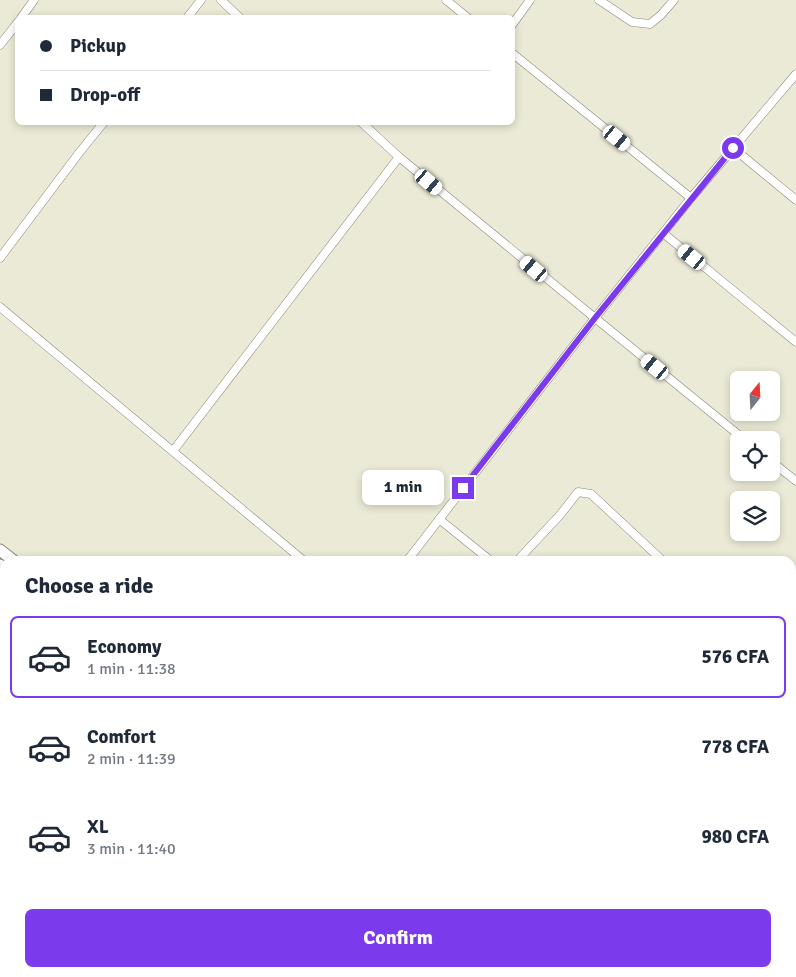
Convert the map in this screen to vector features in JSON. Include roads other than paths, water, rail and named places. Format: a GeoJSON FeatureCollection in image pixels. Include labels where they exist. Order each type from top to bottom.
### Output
{"type":"FeatureCollection","features":[{"type":"Feature","properties":{"kind":"street"},"geometry":{"type":"LineString","coordinates":[[23,15],[34,0]]}},
{"type":"Feature","properties":{"kind":"street"},"geometry":{"type":"LineString","coordinates":[[189,15],[201,0]]}},
{"type":"Feature","properties":{"kind":"street"},"geometry":{"type":"LineString","coordinates":[[220,0],[237,15]]}},
{"type":"Feature","properties":{"kind":"street"},"geometry":{"type":"LineString","coordinates":[[446,0],[464,15]]}},
{"type":"Feature","properties":{"kind":"street"},"geometry":{"type":"LineString","coordinates":[[515,21],[530,0]]}},
{"type":"Feature","properties":{"kind":"street"},"geometry":{"type":"LineString","coordinates":[[599,0],[632,22],[650,24],[674,0]]}},
{"type":"Feature","properties":{"kind":"street"},"geometry":{"type":"LineString","coordinates":[[0,45],[15,26]]}},
{"type":"Feature","properties":{"kind":"street"},"geometry":{"type":"LineString","coordinates":[[515,56],[691,198]]}},
{"type":"Feature","properties":{"kind":"street"},"geometry":{"type":"LineString","coordinates":[[411,556],[595,318],[691,198],[796,74]]}},
{"type":"Feature","properties":{"kind":"street"},"geometry":{"type":"LineString","coordinates":[[0,258],[102,125]]}},
{"type":"Feature","properties":{"kind":"street"},"geometry":{"type":"LineString","coordinates":[[364,125],[399,157],[735,431]]}},
{"type":"Feature","properties":{"kind":"street"},"geometry":{"type":"LineString","coordinates":[[733,148],[796,200]]}},
{"type":"Feature","properties":{"kind":"street"},"geometry":{"type":"LineString","coordinates":[[173,451],[399,157]]}},
{"type":"Feature","properties":{"kind":"street"},"geometry":{"type":"LineString","coordinates":[[663,233],[796,342]]}},
{"type":"Feature","properties":{"kind":"street"},"geometry":{"type":"LineString","coordinates":[[0,307],[298,556]]}},
{"type":"Feature","properties":{"kind":"street"},"geometry":{"type":"LineString","coordinates":[[780,468],[796,481]]}},
{"type":"Feature","properties":{"kind":"street"},"geometry":{"type":"LineString","coordinates":[[522,556],[560,515],[578,492],[591,494],[658,556]]}},
{"type":"Feature","properties":{"kind":"street"},"geometry":{"type":"LineString","coordinates":[[439,519],[484,556]]}}]}
